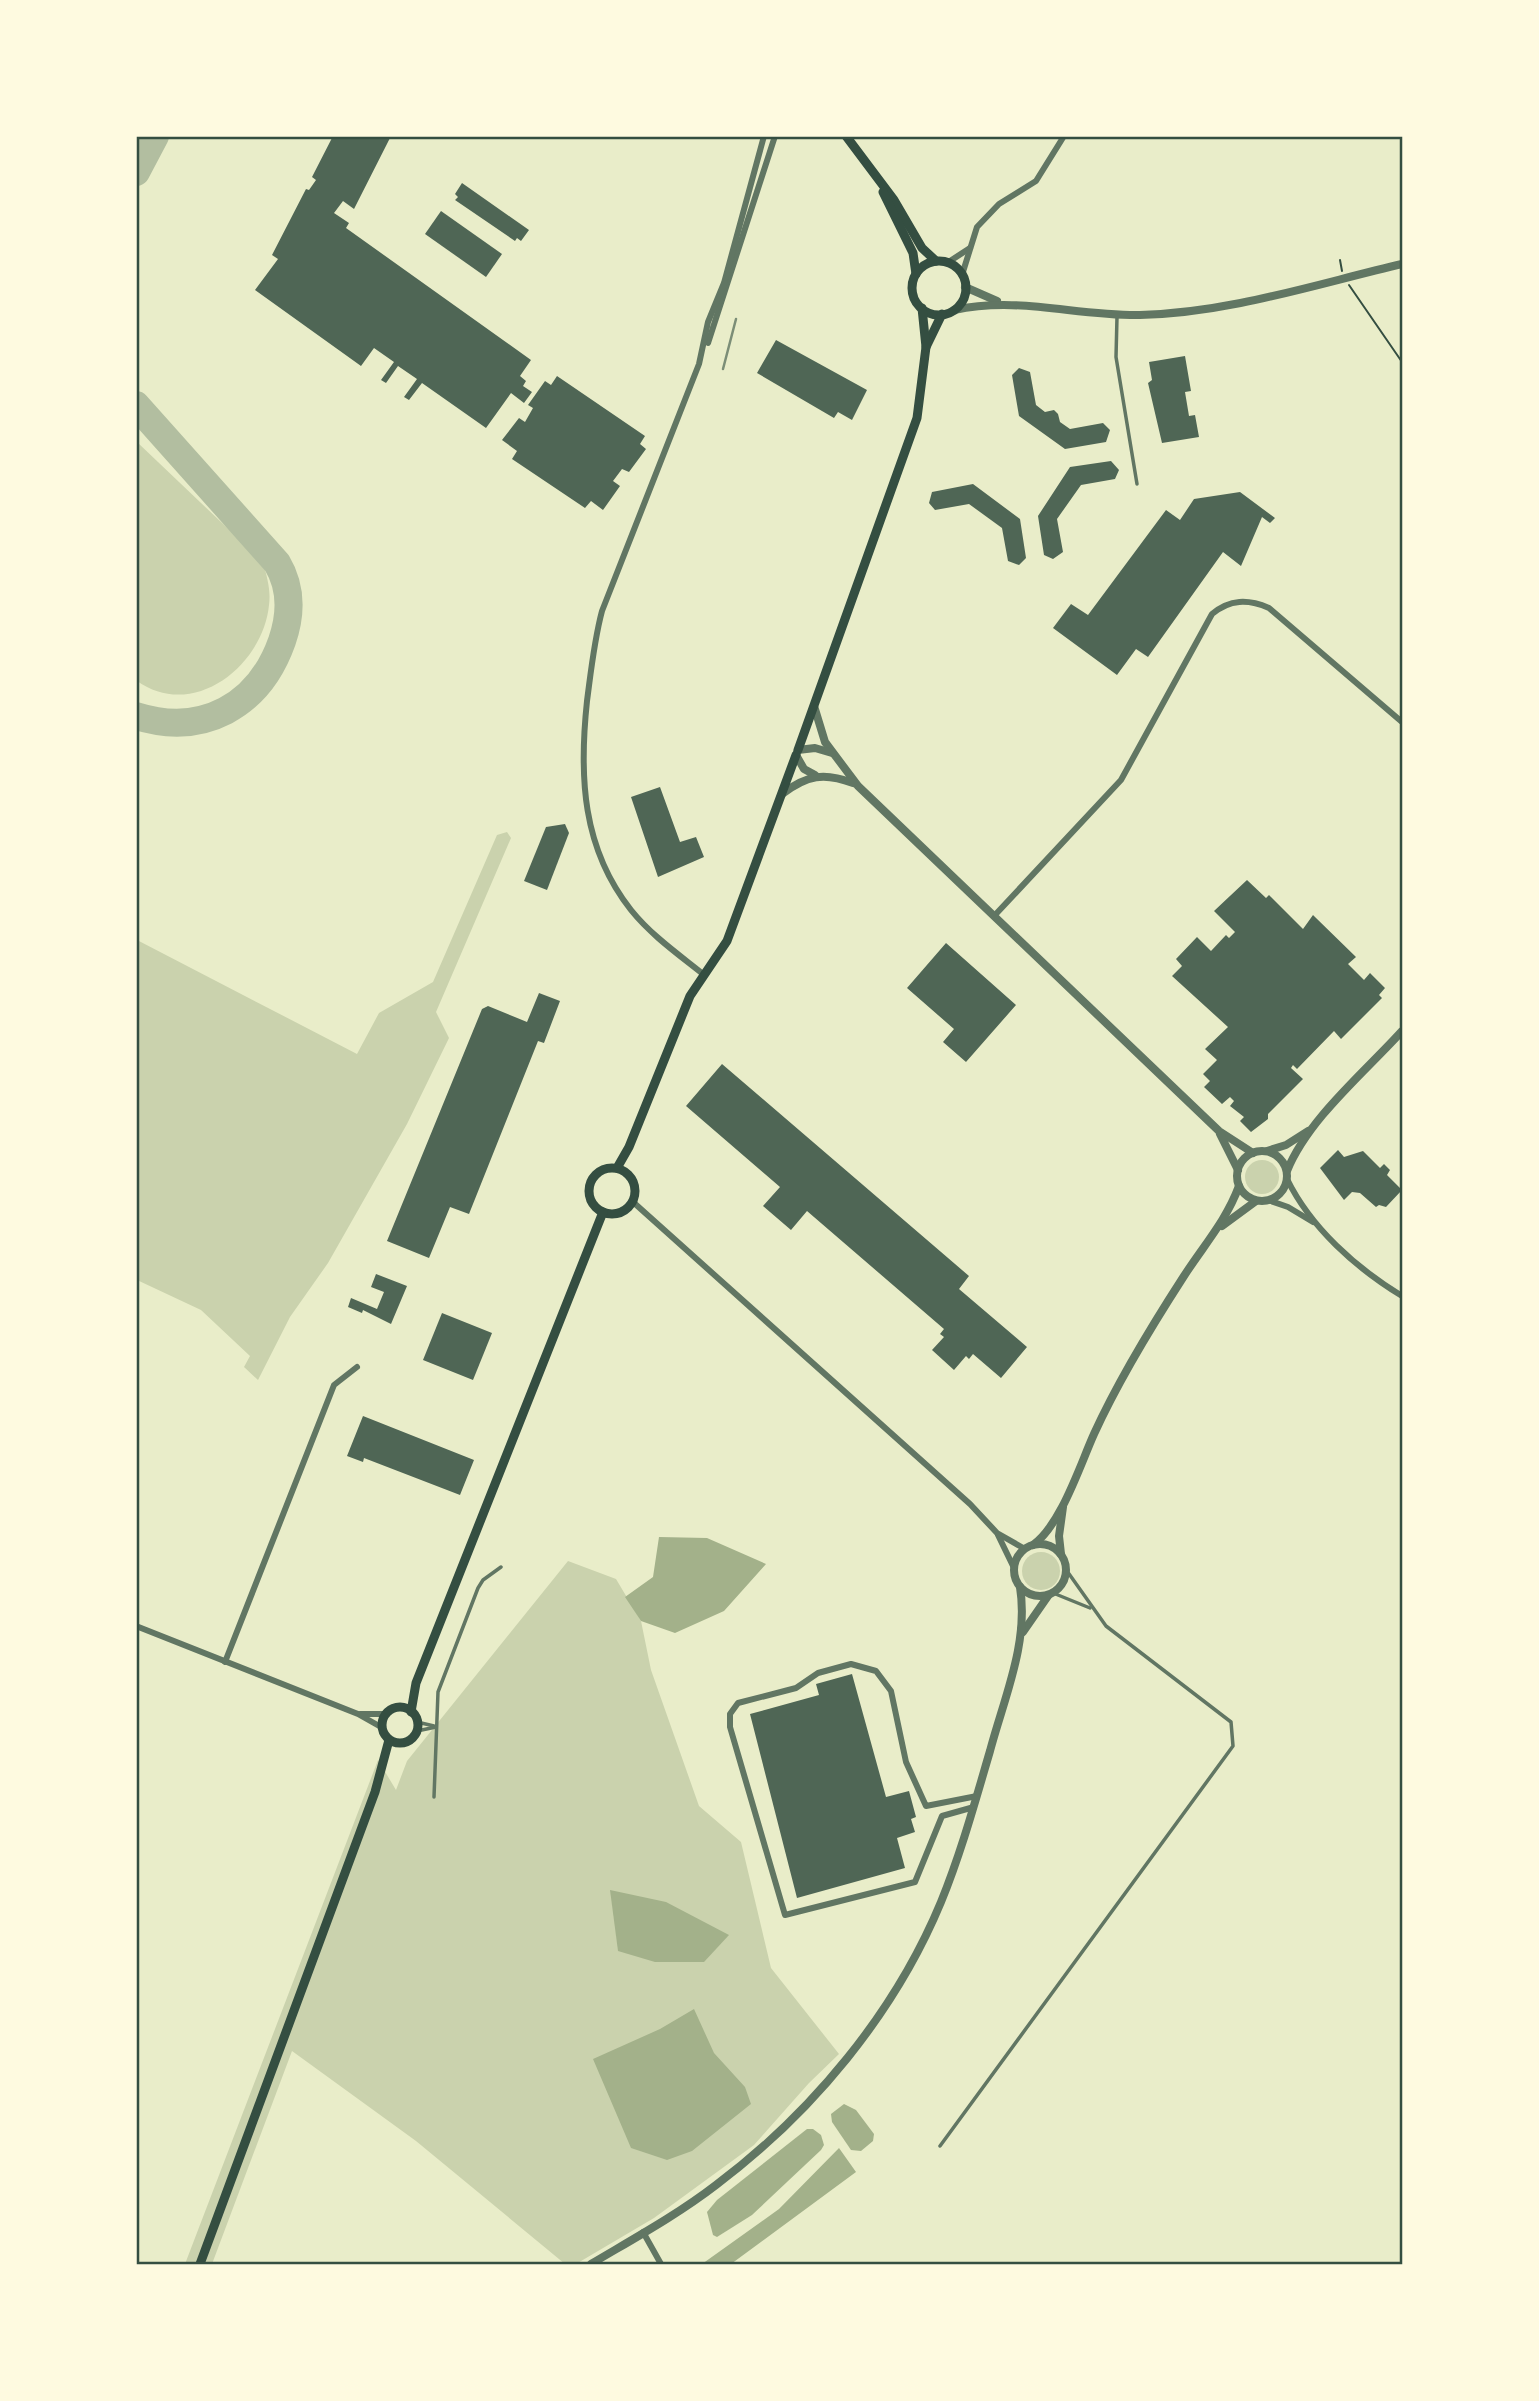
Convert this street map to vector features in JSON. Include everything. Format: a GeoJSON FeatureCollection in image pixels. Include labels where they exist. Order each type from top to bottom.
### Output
{"type":"FeatureCollection","features":[{"type":"Feature","properties":{"kind":"main road"},"geometry":{"type":"LineString","coordinates":[[838,136],[862,160]]}},
{"type":"Feature","properties":{"kind":"main road"},"geometry":{"type":"LineString","coordinates":[[846,136],[894,200],[922,248],[936,261]]}},
{"type":"Feature","properties":{"kind":"main road"},"geometry":{"type":"LineString","coordinates":[[617,1168],[629,1147],[685,1007],[703,974],[727,941],[912,436],[919,409],[926,348],[922,308],[913,293],[916,274],[913,253],[880,184]]}},
{"type":"Feature","properties":{"kind":"main road"},"geometry":{"type":"LineString","coordinates":[[916,274],[924,265],[936,261],[947,263],[962,275],[965,287],[962,300],[954,310],[942,314],[922,308]]}},
{"type":"Feature","properties":{"kind":"main road"},"geometry":{"type":"LineString","coordinates":[[926,348],[942,314]]}},
{"type":"Feature","properties":{"kind":"main road"},"geometry":{"type":"LineString","coordinates":[[617,1168],[633,1181],[633,1202],[617,1213],[603,1212],[592,1202],[589,1187],[602,1170],[617,1168]]}},
{"type":"Feature","properties":{"kind":"main road"},"geometry":{"type":"LineString","coordinates":[[393,1742],[409,1741],[417,1726],[411,1712],[416,1683],[603,1212]]}},
{"type":"Feature","properties":{"kind":"main road"},"geometry":{"type":"LineString","coordinates":[[393,1742],[381,1727],[386,1714],[399,1707],[416,1683]]}},
{"type":"Feature","properties":{"kind":"main road"},"geometry":{"type":"LineString","coordinates":[[399,1707],[411,1712]]}},
{"type":"Feature","properties":{"kind":"main road"},"geometry":{"type":"LineString","coordinates":[[200,2264],[393,1742]]}},
{"type":"Feature","properties":{"kind":"street"},"geometry":{"type":"LineString","coordinates":[[699,365],[708,322],[727,271],[764,136]]}},
{"type":"Feature","properties":{"kind":"street"},"geometry":{"type":"LineString","coordinates":[[703,974],[649,931],[611,879],[589,823],[582,770],[593,652],[602,611],[699,365],[775,136]]}},
{"type":"Feature","properties":{"kind":"street"},"geometry":{"type":"LineString","coordinates":[[962,275],[977,227],[999,204],[1036,181],[1064,136]]}},
{"type":"Feature","properties":{"kind":"street"},"geometry":{"type":"LineString","coordinates":[[947,263],[972,247]]}},
{"type":"Feature","properties":{"kind":"street"},"geometry":{"type":"LineString","coordinates":[[954,310],[1000,303],[1117,314],[1213,307],[1402,264]]}},
{"type":"Feature","properties":{"kind":"street"},"geometry":{"type":"LineString","coordinates":[[965,287],[1000,303]]}},
{"type":"Feature","properties":{"kind":"street"},"geometry":{"type":"LineString","coordinates":[[995,915],[1121,780],[1212,614],[1220,607],[1244,601],[1269,608],[1402,722]]}},
{"type":"Feature","properties":{"kind":"street"},"geometry":{"type":"LineString","coordinates":[[814,706],[820,730],[832,753],[856,784],[1219,1131],[1253,1153]]}},
{"type":"Feature","properties":{"kind":"street"},"geometry":{"type":"LineString","coordinates":[[832,753],[815,748],[797,753],[804,769],[815,775],[837,777],[856,784]]}},
{"type":"Feature","properties":{"kind":"street"},"geometry":{"type":"LineString","coordinates":[[782,794],[800,780],[815,775]]}},
{"type":"Feature","properties":{"kind":"street"},"geometry":{"type":"LineString","coordinates":[[1238,1186],[1249,1198],[1256,1201],[1268,1200],[1280,1194],[1293,1155],[1313,1127],[1402,1031]]}},
{"type":"Feature","properties":{"kind":"street"},"geometry":{"type":"LineString","coordinates":[[1014,1567],[1029,1547],[1040,1540],[1063,1504],[1102,1417],[1130,1365],[1186,1273],[1220,1228],[1238,1186],[1241,1163],[1253,1153],[1286,1145],[1313,1127]]}},
{"type":"Feature","properties":{"kind":"street"},"geometry":{"type":"LineString","coordinates":[[1219,1131],[1238,1170]]}},
{"type":"Feature","properties":{"kind":"street"},"geometry":{"type":"LineString","coordinates":[[1265,1152],[1278,1156],[1297,1198],[1318,1225],[1366,1274],[1402,1296]]}},
{"type":"Feature","properties":{"kind":"street"},"geometry":{"type":"LineString","coordinates":[[1268,1200],[1288,1207],[1318,1225]]}},
{"type":"Feature","properties":{"kind":"street"},"geometry":{"type":"LineString","coordinates":[[1220,1228],[1256,1201]]}},
{"type":"Feature","properties":{"kind":"street"},"geometry":{"type":"LineString","coordinates":[[591,2264],[714,2187],[781,2130],[820,2090],[863,2036],[904,1976],[940,1905],[974,1807],[1023,1632],[1020,1587],[1014,1567],[997,1533],[959,1494],[633,1202]]}},
{"type":"Feature","properties":{"kind":"street"},"geometry":{"type":"LineString","coordinates":[[225,1661],[334,1385],[357,1367]]}},
{"type":"Feature","properties":{"kind":"street"},"geometry":{"type":"LineString","coordinates":[[1023,1632],[1051,1594],[1065,1582],[1067,1571],[1059,1536],[1063,1504]]}},
{"type":"Feature","properties":{"kind":"street"},"geometry":{"type":"LineString","coordinates":[[997,1533],[1029,1547],[1042,1544],[1062,1555]]}},
{"type":"Feature","properties":{"kind":"street"},"geometry":{"type":"LineString","coordinates":[[1020,1587],[1034,1596],[1051,1594]]}},
{"type":"Feature","properties":{"kind":"street"},"geometry":{"type":"LineString","coordinates":[[136,1626],[358,1714],[381,1727]]}},
{"type":"Feature","properties":{"kind":"street"},"geometry":{"type":"LineString","coordinates":[[974,1807],[942,1816],[915,1882],[785,1915],[730,1727],[730,1714],[738,1703],[796,1688],[818,1673],[851,1664],[860,1665],[880,1673],[888,1685],[906,1762],[926,1806],[977,1796]]}},
{"type":"Feature","properties":{"kind":"street"},"geometry":{"type":"LineString","coordinates":[[358,1714],[386,1714]]}},
{"type":"Feature","properties":{"kind":"street"},"geometry":{"type":"LineString","coordinates":[[643,2232],[661,2264]]}},
{"type":"Feature","properties":{"kind":"lane"},"geometry":{"type":"LineString","coordinates":[[1117,314],[1115,357],[1138,484]]}},
{"type":"Feature","properties":{"kind":"lane"},"geometry":{"type":"LineString","coordinates":[[434,1797],[440,1681],[478,1588],[483,1580],[501,1567]]}},
{"type":"Feature","properties":{"kind":"lane"},"geometry":{"type":"LineString","coordinates":[[940,2146],[1233,1746],[1231,1722],[1130,1647],[1092,1609],[1067,1571]]}},
{"type":"Feature","properties":{"kind":"lane"},"geometry":{"type":"LineString","coordinates":[[1051,1594],[1072,1598],[1092,1609]]}},
{"type":"Feature","properties":{"kind":"lane"},"geometry":{"type":"LineString","coordinates":[[417,1726],[436,1727]]}},
{"type":"Feature","properties":{"kind":"lane"},"geometry":{"type":"LineString","coordinates":[[417,1726],[436,1727]]}},
{"type":"Feature","properties":{"kind":"path"},"geometry":{"type":"LineString","coordinates":[[1340,260],[1344,277],[1402,362]]}},
{"type":"Feature","properties":{"kind":"shaded area"},"geometry":{"type":"Polygon","coordinates":[[[137,442],[263,562],[266,573],[269,605],[264,627],[254,648],[222,681],[202,691],[180,695],[159,692],[137,681],[137,442]]]}},
{"type":"Feature","properties":{"kind":"shaded area"},"geometry":{"type":"Polygon","coordinates":[[[507,832],[511,838],[436,1012],[449,1038],[407,1124],[328,1263],[290,1317],[258,1380],[244,1367],[250,1356],[201,1310],[137,1280],[137,940],[357,1054],[379,1013],[433,982],[497,835],[507,832]]]}},
{"type":"Feature","properties":{"kind":"shaded area"},"geometry":{"type":"Polygon","coordinates":[[[1262,1160],[1274,1165],[1279,1177],[1274,1189],[1262,1194],[1250,1189],[1245,1177],[1250,1165],[1262,1160]]]}},
{"type":"Feature","properties":{"kind":"shaded area"},"geometry":{"type":"Polygon","coordinates":[[[659,1537],[707,1538],[766,1564],[724,1611],[675,1633],[641,1621],[625,1597],[653,1577],[659,1537]]]}},
{"type":"Feature","properties":{"kind":"shaded area"},"geometry":{"type":"Polygon","coordinates":[[[1041,1552],[1054,1558],[1060,1571],[1054,1584],[1041,1590],[1028,1584],[1022,1571],[1028,1558],[1041,1552]]]}},
{"type":"Feature","properties":{"kind":"shaded area"},"geometry":{"type":"Polygon","coordinates":[[[568,1561],[616,1579],[641,1621],[651,1670],[699,1806],[741,1842],[771,1968],[839,2054],[809,2083],[754,2145],[654,2218],[576,2264],[565,2264],[416,2141],[292,2051],[212,2264],[185,2264],[378,1760],[396,1790],[407,1761],[568,1561]]]}},
{"type":"Feature","properties":{"kind":"shaded area"},"geometry":{"type":"Polygon","coordinates":[[[610,1890],[666,1902],[729,1935],[704,1962],[655,1962],[618,1951],[610,1890]]]}},
{"type":"Feature","properties":{"kind":"shaded area"},"geometry":{"type":"Polygon","coordinates":[[[694,2009],[714,2053],[745,2087],[751,2104],[692,2151],[667,2160],[631,2148],[593,2059],[660,2029],[694,2009]]]}},
{"type":"Feature","properties":{"kind":"shaded area"},"geometry":{"type":"Polygon","coordinates":[[[844,2104],[856,2110],[874,2134],[873,2141],[861,2151],[851,2150],[832,2122],[831,2114],[844,2104]]]}},
{"type":"Feature","properties":{"kind":"shaded area"},"geometry":{"type":"Polygon","coordinates":[[[807,2129],[813,2129],[821,2135],[824,2145],[821,2150],[752,2215],[717,2237],[713,2235],[707,2212],[717,2200],[807,2129]]]}},
{"type":"Feature","properties":{"kind":"shaded area"},"geometry":{"type":"Polygon","coordinates":[[[839,2148],[856,2172],[731,2264],[702,2264],[779,2209],[839,2148]]]}},
{"type":"Feature","properties":{"kind":"building"},"geometry":{"type":"Polygon","coordinates":[[[333,136],[391,136],[354,209],[343,201],[334,213],[349,223],[346,228],[531,360],[520,376],[526,381],[523,386],[532,392],[524,403],[511,393],[486,428],[422,383],[409,400],[404,397],[417,379],[398,366],[386,383],[381,380],[394,362],[374,348],[361,366],[255,290],[278,259],[272,255],[306,189],[309,190],[316,180],[312,177],[333,136]]]}},
{"type":"Feature","properties":{"kind":"building"},"geometry":{"type":"Polygon","coordinates":[[[462,183],[529,230],[521,241],[517,238],[515,241],[455,200],[458,197],[455,194],[462,183]]]}},
{"type":"Feature","properties":{"kind":"building"},"geometry":{"type":"Polygon","coordinates":[[[441,211],[502,254],[486,277],[425,234],[441,211]]]}},
{"type":"Feature","properties":{"kind":"building"},"geometry":{"type":"Polygon","coordinates":[[[776,340],[867,390],[852,420],[838,412],[834,418],[757,373],[776,340]]]}},
{"type":"Feature","properties":{"kind":"building"},"geometry":{"type":"Polygon","coordinates":[[[1185,356],[1191,391],[1185,392],[1189,416],[1195,415],[1199,437],[1162,443],[1148,383],[1152,380],[1149,362],[1185,356]]]}},
{"type":"Feature","properties":{"kind":"building"},"geometry":{"type":"Polygon","coordinates":[[[1019,368],[1030,372],[1036,405],[1045,412],[1054,410],[1060,422],[1070,429],[1103,423],[1110,430],[1106,442],[1065,449],[1019,416],[1012,375],[1019,368]]]}},
{"type":"Feature","properties":{"kind":"building"},"geometry":{"type":"Polygon","coordinates":[[[557,376],[645,436],[640,444],[646,449],[629,472],[622,469],[613,481],[620,486],[603,510],[591,501],[585,508],[512,459],[517,451],[502,440],[519,418],[525,422],[533,408],[528,405],[545,381],[551,385],[557,376]]]}},
{"type":"Feature","properties":{"kind":"building"},"geometry":{"type":"Polygon","coordinates":[[[1111,461],[1119,470],[1115,479],[1081,485],[1057,519],[1063,552],[1053,559],[1044,555],[1038,516],[1070,467],[1111,461]]]}},
{"type":"Feature","properties":{"kind":"building"},"geometry":{"type":"Polygon","coordinates":[[[973,484],[1020,519],[1026,558],[1019,565],[1008,561],[1002,528],[969,504],[935,510],[929,503],[932,492],[973,484]]]}},
{"type":"Feature","properties":{"kind":"building"},"geometry":{"type":"Polygon","coordinates":[[[1240,492],[1275,518],[1270,523],[1262,517],[1241,566],[1223,552],[1148,657],[1136,649],[1117,675],[1053,628],[1071,604],[1088,615],[1166,510],[1180,520],[1194,499],[1240,492]]]}},
{"type":"Feature","properties":{"kind":"building"},"geometry":{"type":"Polygon","coordinates":[[[660,787],[680,842],[696,837],[704,857],[658,877],[631,797],[660,787]]]}},
{"type":"Feature","properties":{"kind":"building"},"geometry":{"type":"Polygon","coordinates":[[[565,824],[569,833],[547,890],[524,881],[546,827],[565,824]]]}},
{"type":"Feature","properties":{"kind":"building"},"geometry":{"type":"Polygon","coordinates":[[[1247,880],[1266,898],[1269,895],[1303,929],[1313,915],[1356,957],[1348,964],[1364,980],[1370,973],[1385,988],[1379,995],[1382,998],[1341,1039],[1334,1031],[1297,1069],[1293,1065],[1291,1068],[1303,1079],[1268,1114],[1268,1119],[1251,1132],[1240,1121],[1244,1117],[1230,1106],[1234,1101],[1230,1097],[1222,1104],[1204,1087],[1210,1081],[1203,1074],[1217,1060],[1205,1049],[1228,1027],[1172,976],[1182,966],[1176,959],[1197,937],[1211,951],[1226,935],[1229,938],[1235,932],[1214,911],[1247,880]]]}},
{"type":"Feature","properties":{"kind":"building"},"geometry":{"type":"Polygon","coordinates":[[[946,943],[1016,1005],[966,1062],[943,1042],[954,1029],[907,988],[946,943]]]}},
{"type":"Feature","properties":{"kind":"building"},"geometry":{"type":"Polygon","coordinates":[[[539,993],[560,1001],[544,1043],[538,1041],[469,1214],[450,1207],[429,1258],[387,1241],[482,1009],[488,1006],[527,1022],[539,993]]]}},
{"type":"Feature","properties":{"kind":"building"},"geometry":{"type":"Polygon","coordinates":[[[722,1064],[969,1276],[959,1289],[1027,1347],[1001,1378],[973,1354],[969,1359],[966,1356],[954,1370],[932,1350],[944,1337],[940,1334],[944,1329],[807,1211],[791,1230],[763,1206],[780,1187],[686,1106],[722,1064]]]}},
{"type":"Feature","properties":{"kind":"building"},"geometry":{"type":"Polygon","coordinates":[[[1338,1150],[1344,1157],[1363,1151],[1380,1168],[1384,1164],[1390,1170],[1387,1175],[1402,1190],[1386,1207],[1376,1207],[1360,1193],[1352,1192],[1344,1200],[1320,1168],[1338,1150]]]}},
{"type":"Feature","properties":{"kind":"building"},"geometry":{"type":"Polygon","coordinates":[[[376,1274],[407,1286],[391,1324],[363,1310],[362,1313],[348,1307],[351,1298],[377,1309],[384,1292],[371,1287],[376,1274]]]}},
{"type":"Feature","properties":{"kind":"building"},"geometry":{"type":"Polygon","coordinates":[[[442,1313],[492,1333],[473,1380],[423,1360],[442,1313]]]}},
{"type":"Feature","properties":{"kind":"building"},"geometry":{"type":"Polygon","coordinates":[[[363,1416],[474,1460],[460,1495],[364,1458],[363,1462],[347,1456],[363,1416]]]}},
{"type":"Feature","properties":{"kind":"building"},"geometry":{"type":"Polygon","coordinates":[[[852,1674],[886,1797],[909,1791],[916,1817],[911,1819],[915,1832],[897,1838],[905,1868],[797,1898],[750,1714],[819,1695],[816,1684],[852,1674]]]}},
{"type":"Feature","properties":{"kind":"taxiway"},"geometry":{"type":"LineString","coordinates":[[136,172],[155,136]]}},
{"type":"Feature","properties":{"kind":"taxiway"},"geometry":{"type":"LineString","coordinates":[[136,405],[277,563],[288,592],[288,611],[282,641],[272,664],[259,683],[243,699],[226,711],[206,719],[184,722],[136,716]]}},
{"type":"Feature","properties":{"kind":"railway"},"geometry":{"type":"LineString","coordinates":[[723,369],[736,319]]}}]}
